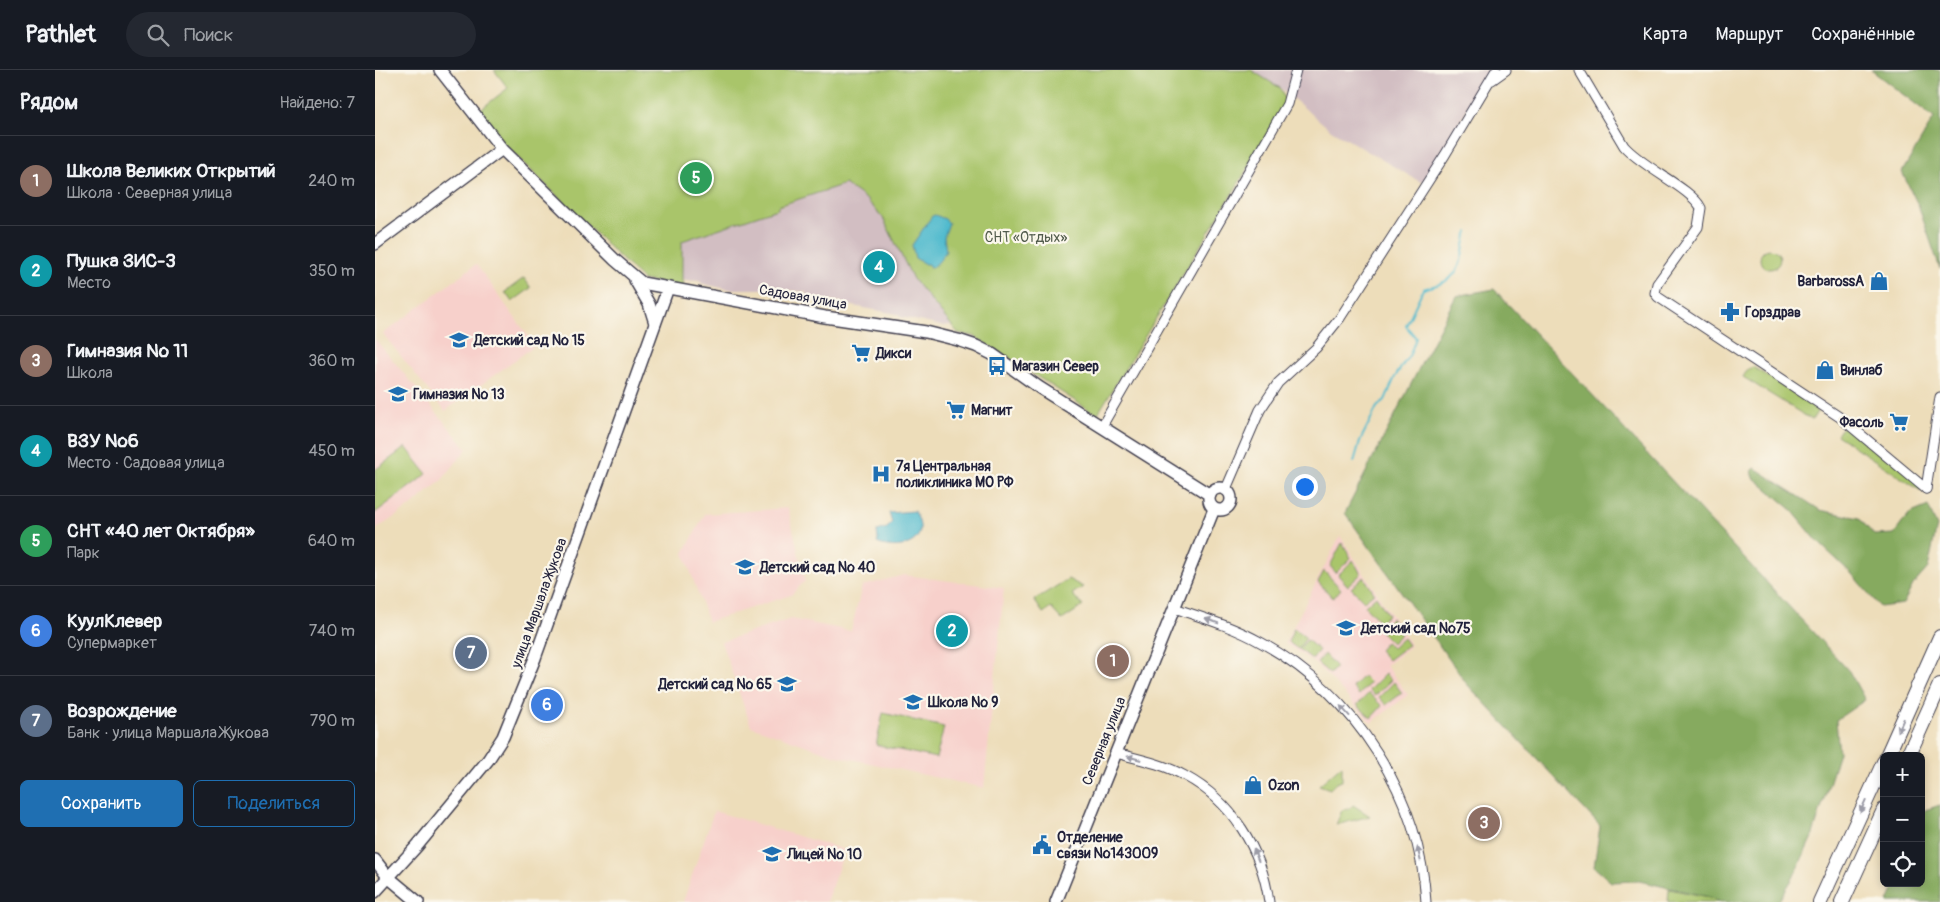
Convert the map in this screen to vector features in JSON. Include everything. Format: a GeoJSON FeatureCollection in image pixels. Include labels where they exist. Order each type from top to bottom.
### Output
{"type":"FeatureCollection","features":[{"type":"Feature","properties":{"kind":"highway"},"geometry":{"type":"LineString","coordinates":[[1889,752],[1940,637]]}},
{"type":"Feature","properties":{"kind":"highway"},"geometry":{"type":"LineString","coordinates":[[1911,752],[1940,686]]}},
{"type":"Feature","properties":{"kind":"highway"},"geometry":{"type":"LineString","coordinates":[[1820,902],[1880,771]]}},
{"type":"Feature","properties":{"kind":"highway"},"geometry":{"type":"LineString","coordinates":[[1841,902],[1880,819]]}},
{"type":"Feature","properties":{"kind":"street","name":"Садовая улица"},"geometry":{"type":"LineString","coordinates":[[440,70],[502,149],[642,283],[825,317],[926,332],[958,340],[992,354],[1040,388],[1210,495]]}},
{"type":"Feature","properties":{"kind":"street"},"geometry":{"type":"LineString","coordinates":[[1102,426],[1287,104],[1296,70]]}},
{"type":"Feature","properties":{"kind":"street"},"geometry":{"type":"LineString","coordinates":[[1226,489],[1260,410],[1278,383],[1316,348],[1340,318],[1445,155],[1496,70]]}},
{"type":"Feature","properties":{"kind":"street"},"geometry":{"type":"LineString","coordinates":[[1488,83],[1506,70]]}},
{"type":"Feature","properties":{"kind":"street"},"geometry":{"type":"LineString","coordinates":[[1579,70],[1630,154],[1693,198],[1701,208],[1698,227],[1655,288],[1658,297],[1841,418],[1926,489],[1940,397]]}},
{"type":"Feature","properties":{"kind":"street"},"geometry":{"type":"LineString","coordinates":[[375,244],[502,149]]}},
{"type":"Feature","properties":{"kind":"street"},"geometry":{"type":"LineString","coordinates":[[632,275],[649,304],[655,323]]}},
{"type":"Feature","properties":{"kind":"street","name":"улица Маршала Жукова"},"geometry":{"type":"LineString","coordinates":[[375,892],[417,846],[473,779],[503,737],[535,658],[668,288]]}},
{"type":"Feature","properties":{"kind":"street"},"geometry":{"type":"LineString","coordinates":[[1215,488],[1226,489],[1231,494],[1230,505],[1221,510],[1214,509],[1209,504],[1210,495],[1215,488]]}},
{"type":"Feature","properties":{"kind":"street","name":"Северная улица"},"geometry":{"type":"LineString","coordinates":[[1056,902],[1214,509]]}},
{"type":"Feature","properties":{"kind":"street"},"geometry":{"type":"LineString","coordinates":[[1174,608],[1221,624],[1264,644],[1317,682],[1347,713],[1384,764],[1402,802],[1419,850],[1425,902]]}},
{"type":"Feature","properties":{"kind":"street"},"geometry":{"type":"LineString","coordinates":[[1115,753],[1152,763],[1185,776],[1218,800],[1251,843],[1262,871],[1269,902]]}},
{"type":"Feature","properties":{"kind":"street"},"geometry":{"type":"LineString","coordinates":[[375,860],[388,877],[417,902]]}},
{"type":"Feature","properties":{"kind":"shaded area"},"geometry":{"type":"Polygon","coordinates":[[[1251,70],[1491,70],[1422,183],[1331,130],[1280,88],[1251,70]]]}},
{"type":"Feature","properties":{"kind":"shaded area"},"geometry":{"type":"Polygon","coordinates":[[[844,184],[866,199],[883,218],[952,325],[941,326],[901,317],[897,314],[806,297],[806,292],[775,289],[727,289],[703,284],[699,281],[682,280],[681,241],[844,184]]]}},
{"type":"Feature","properties":{"kind":"shaded area","name":"Детский сад № 15"},"geometry":{"type":"Polygon","coordinates":[[[476,264],[526,333],[533,347],[445,411],[383,334],[476,264]]]}},
{"type":"Feature","properties":{"kind":"shaded area","name":"Гимназия № 13"},"geometry":{"type":"Polygon","coordinates":[[[375,339],[467,449],[441,481],[411,506],[375,530],[375,339]]]}},
{"type":"Feature","properties":{"kind":"shaded area","name":"Детский сад № 40"},"geometry":{"type":"Polygon","coordinates":[[[788,508],[805,581],[791,595],[708,622],[684,553],[705,514],[788,508]]]}},
{"type":"Feature","properties":{"kind":"shaded area","name":"Детский сад №75"},"geometry":{"type":"Polygon","coordinates":[[[1340,536],[1411,646],[1386,665],[1408,695],[1371,723],[1313,662],[1285,643],[1340,536]]]}},
{"type":"Feature","properties":{"kind":"shaded area","name":"Школа № 9"},"geometry":{"type":"Polygon","coordinates":[[[904,575],[1004,588],[984,788],[833,755],[751,726],[721,642],[791,619],[851,631],[862,586],[904,575]]]}},
{"type":"Feature","properties":{"kind":"shaded area","name":"Лицей № 10"},"geometry":{"type":"Polygon","coordinates":[[[714,811],[845,850],[826,902],[683,902],[714,811]]]}},
{"type":"Feature","properties":{"kind":"green space","name":"СНТ «Отдых»"},"geometry":{"type":"Polygon","coordinates":[[[494,70],[1251,70],[1280,88],[1287,104],[1097,415],[974,336],[958,333],[913,279],[883,218],[866,199],[845,184],[682,241],[682,280],[684,287],[643,280],[505,145],[477,112],[508,88],[494,70]]]}},
{"type":"Feature","properties":{"kind":"green space"},"geometry":{"type":"Polygon","coordinates":[[[1871,70],[1940,70],[1940,269],[1918,205],[1902,172],[1934,118],[1871,70]]]}},
{"type":"Feature","properties":{"kind":"green space"},"geometry":{"type":"Polygon","coordinates":[[[1770,249],[1777,252],[1780,259],[1777,266],[1770,269],[1763,266],[1760,259],[1763,252],[1770,249]]]}},
{"type":"Feature","properties":{"kind":"green space"},"geometry":{"type":"Polygon","coordinates":[[[524,278],[531,288],[512,302],[505,292],[524,278]]]}},
{"type":"Feature","properties":{"kind":"green space"},"geometry":{"type":"Polygon","coordinates":[[[1494,289],[1849,671],[1865,700],[1836,720],[1839,753],[1812,837],[1793,878],[1778,902],[1720,902],[1709,897],[1639,881],[1611,882],[1594,867],[1600,826],[1466,683],[1345,513],[1456,296],[1494,289]]]}},
{"type":"Feature","properties":{"kind":"green space"},"geometry":{"type":"Polygon","coordinates":[[[1753,367],[1816,407],[1817,412],[1812,420],[1743,377],[1748,369],[1753,367]]]}},
{"type":"Feature","properties":{"kind":"green space"},"geometry":{"type":"Polygon","coordinates":[[[1843,426],[1921,479],[1921,491],[1837,435],[1843,426]]]}},
{"type":"Feature","properties":{"kind":"green space"},"geometry":{"type":"Polygon","coordinates":[[[406,447],[427,474],[375,513],[375,470],[406,447]]]}},
{"type":"Feature","properties":{"kind":"green space"},"geometry":{"type":"Polygon","coordinates":[[[1755,468],[1820,510],[1859,518],[1874,535],[1894,534],[1909,514],[1928,506],[1937,526],[1928,568],[1913,585],[1903,604],[1880,607],[1851,573],[1818,542],[1790,508],[1754,478],[1752,471],[1755,468]]]}},
{"type":"Feature","properties":{"kind":"green space"},"geometry":{"type":"Polygon","coordinates":[[[1342,543],[1351,558],[1336,573],[1330,566],[1342,543]]]}},
{"type":"Feature","properties":{"kind":"green space"},"geometry":{"type":"Polygon","coordinates":[[[1353,560],[1361,574],[1348,586],[1338,575],[1353,560]]]}},
{"type":"Feature","properties":{"kind":"green space"},"geometry":{"type":"Polygon","coordinates":[[[1324,571],[1341,589],[1333,598],[1318,582],[1324,571]]]}},
{"type":"Feature","properties":{"kind":"green space"},"geometry":{"type":"Polygon","coordinates":[[[1364,577],[1374,593],[1364,601],[1351,588],[1364,577]]]}},
{"type":"Feature","properties":{"kind":"green space"},"geometry":{"type":"Polygon","coordinates":[[[1068,579],[1083,587],[1072,594],[1083,606],[1062,620],[1051,608],[1043,613],[1034,600],[1068,579]]]}},
{"type":"Feature","properties":{"kind":"green space"},"geometry":{"type":"Polygon","coordinates":[[[1376,596],[1388,615],[1380,622],[1365,606],[1376,596]]]}},
{"type":"Feature","properties":{"kind":"green space"},"geometry":{"type":"Polygon","coordinates":[[[1391,618],[1401,634],[1392,643],[1379,630],[1391,618]]]}},
{"type":"Feature","properties":{"kind":"green space"},"geometry":{"type":"Polygon","coordinates":[[[1294,628],[1306,638],[1298,649],[1288,642],[1294,628]]]}},
{"type":"Feature","properties":{"kind":"green space"},"geometry":{"type":"Polygon","coordinates":[[[1403,638],[1408,645],[1388,660],[1379,650],[1386,642],[1392,648],[1403,638]]]}},
{"type":"Feature","properties":{"kind":"green space"},"geometry":{"type":"Polygon","coordinates":[[[1307,640],[1319,650],[1312,659],[1299,649],[1307,640]]]}},
{"type":"Feature","properties":{"kind":"green space"},"geometry":{"type":"Polygon","coordinates":[[[1324,654],[1336,667],[1330,674],[1317,663],[1324,654]]]}},
{"type":"Feature","properties":{"kind":"green space"},"geometry":{"type":"Polygon","coordinates":[[[1385,674],[1391,680],[1375,696],[1369,690],[1385,674]]]}},
{"type":"Feature","properties":{"kind":"green space"},"geometry":{"type":"Polygon","coordinates":[[[1363,676],[1370,683],[1359,695],[1352,687],[1363,676]]]}},
{"type":"Feature","properties":{"kind":"green space"},"geometry":{"type":"Polygon","coordinates":[[[1394,682],[1402,693],[1386,705],[1379,697],[1394,682]]]}},
{"type":"Feature","properties":{"kind":"green space"},"geometry":{"type":"Polygon","coordinates":[[[1369,693],[1382,706],[1371,718],[1357,705],[1369,693]]]}},
{"type":"Feature","properties":{"kind":"green space"},"geometry":{"type":"Polygon","coordinates":[[[883,713],[944,727],[936,758],[876,745],[883,713]]]}},
{"type":"Feature","properties":{"kind":"green space"},"geometry":{"type":"Polygon","coordinates":[[[1342,765],[1342,781],[1336,783],[1330,789],[1319,785],[1342,765]]]}},
{"type":"Feature","properties":{"kind":"green space"},"geometry":{"type":"Polygon","coordinates":[[[1353,805],[1370,816],[1336,825],[1342,810],[1349,809],[1353,805]]]}},
{"type":"Feature","properties":{"kind":"green space"},"geometry":{"type":"Polygon","coordinates":[[[1940,805],[1940,902],[1888,902],[1894,887],[1925,887],[1925,810],[1940,805]]]}},
{"type":"Feature","properties":{"kind":"green space"},"geometry":{"type":"Polygon","coordinates":[[[1669,889],[1709,897],[1720,902],[1668,902],[1669,889]]]}},
{"type":"Feature","properties":{"kind":"water"},"geometry":{"type":"Polygon","coordinates":[[[935,215],[949,223],[944,237],[946,251],[937,263],[930,268],[928,264],[915,258],[912,245],[932,216],[935,215]]]}},
{"type":"Feature","properties":{"kind":"water"},"geometry":{"type":"Polygon","coordinates":[[[915,511],[919,520],[920,530],[914,541],[895,547],[877,543],[877,531],[887,528],[892,523],[889,513],[915,511]]]}},
{"type":"Feature","properties":{"kind":"waterway"},"geometry":{"type":"LineString","coordinates":[[1354,462],[1360,441],[1377,407],[1385,400],[1395,377],[1410,354],[1416,338],[1406,326],[1423,289],[1439,284],[1451,278],[1455,273],[1461,260],[1468,232]]}},
{"type":"Feature","properties":{"kind":"place","name":"СНТ «40 лет Октября»"},"geometry":{"type":"Point","coordinates":[696,178]}},
{"type":"Feature","properties":{"kind":"place","name":"ВЗУ №6"},"geometry":{"type":"Point","coordinates":[879,267]}},
{"type":"Feature","properties":{"kind":"place","name":"BarbarossA"},"geometry":{"type":"Point","coordinates":[1879,281]}},
{"type":"Feature","properties":{"kind":"place","name":"Горздрав"},"geometry":{"type":"Point","coordinates":[1730,312]}},
{"type":"Feature","properties":{"kind":"place","name":"Детский сад № 15"},"geometry":{"type":"Point","coordinates":[459,340]}},
{"type":"Feature","properties":{"kind":"place","name":"Дикси"},"geometry":{"type":"Point","coordinates":[861,353]}},
{"type":"Feature","properties":{"kind":"place","name":"Магазин Север"},"geometry":{"type":"Point","coordinates":[997,366]}},
{"type":"Feature","properties":{"kind":"place","name":"Винлаб"},"geometry":{"type":"Point","coordinates":[1825,370]}},
{"type":"Feature","properties":{"kind":"place","name":"Гимназия № 13"},"geometry":{"type":"Point","coordinates":[398,394]}},
{"type":"Feature","properties":{"kind":"place","name":"Магнит"},"geometry":{"type":"Point","coordinates":[956,410]}},
{"type":"Feature","properties":{"kind":"place","name":"Фасоль"},"geometry":{"type":"Point","coordinates":[1899,422]}},
{"type":"Feature","properties":{"kind":"place","name":"7я Центральная поликлиника МО РФ"},"geometry":{"type":"Point","coordinates":[881,474]}},
{"type":"Feature","properties":{"kind":"place","name":"Детский сад № 40"},"geometry":{"type":"Point","coordinates":[745,567]}},
{"type":"Feature","properties":{"kind":"place","name":"Детский сад №75"},"geometry":{"type":"Point","coordinates":[1346,628]}},
{"type":"Feature","properties":{"kind":"place","name":"Пушка ЗИС-3"},"geometry":{"type":"Point","coordinates":[952,631]}},
{"type":"Feature","properties":{"kind":"place","name":"Возрождение"},"geometry":{"type":"Point","coordinates":[471,653]}},
{"type":"Feature","properties":{"kind":"place","name":"Школа Великих Открытий"},"geometry":{"type":"Point","coordinates":[1113,661]}},
{"type":"Feature","properties":{"kind":"place","name":"Детский сад № 65"},"geometry":{"type":"Point","coordinates":[787,684]}},
{"type":"Feature","properties":{"kind":"place","name":"Школа № 9"},"geometry":{"type":"Point","coordinates":[913,702]}},
{"type":"Feature","properties":{"kind":"place","name":"КуулКлевер"},"geometry":{"type":"Point","coordinates":[547,705]}},
{"type":"Feature","properties":{"kind":"place","name":"Ozon"},"geometry":{"type":"Point","coordinates":[1253,785]}},
{"type":"Feature","properties":{"kind":"place","name":"Гимназия № 11"},"geometry":{"type":"Point","coordinates":[1484,823]}},
{"type":"Feature","properties":{"kind":"place","name":"Отделение связи №143009"},"geometry":{"type":"Point","coordinates":[1042,845]}},
{"type":"Feature","properties":{"kind":"place","name":"Лицей № 10"},"geometry":{"type":"Point","coordinates":[772,854]}}]}
